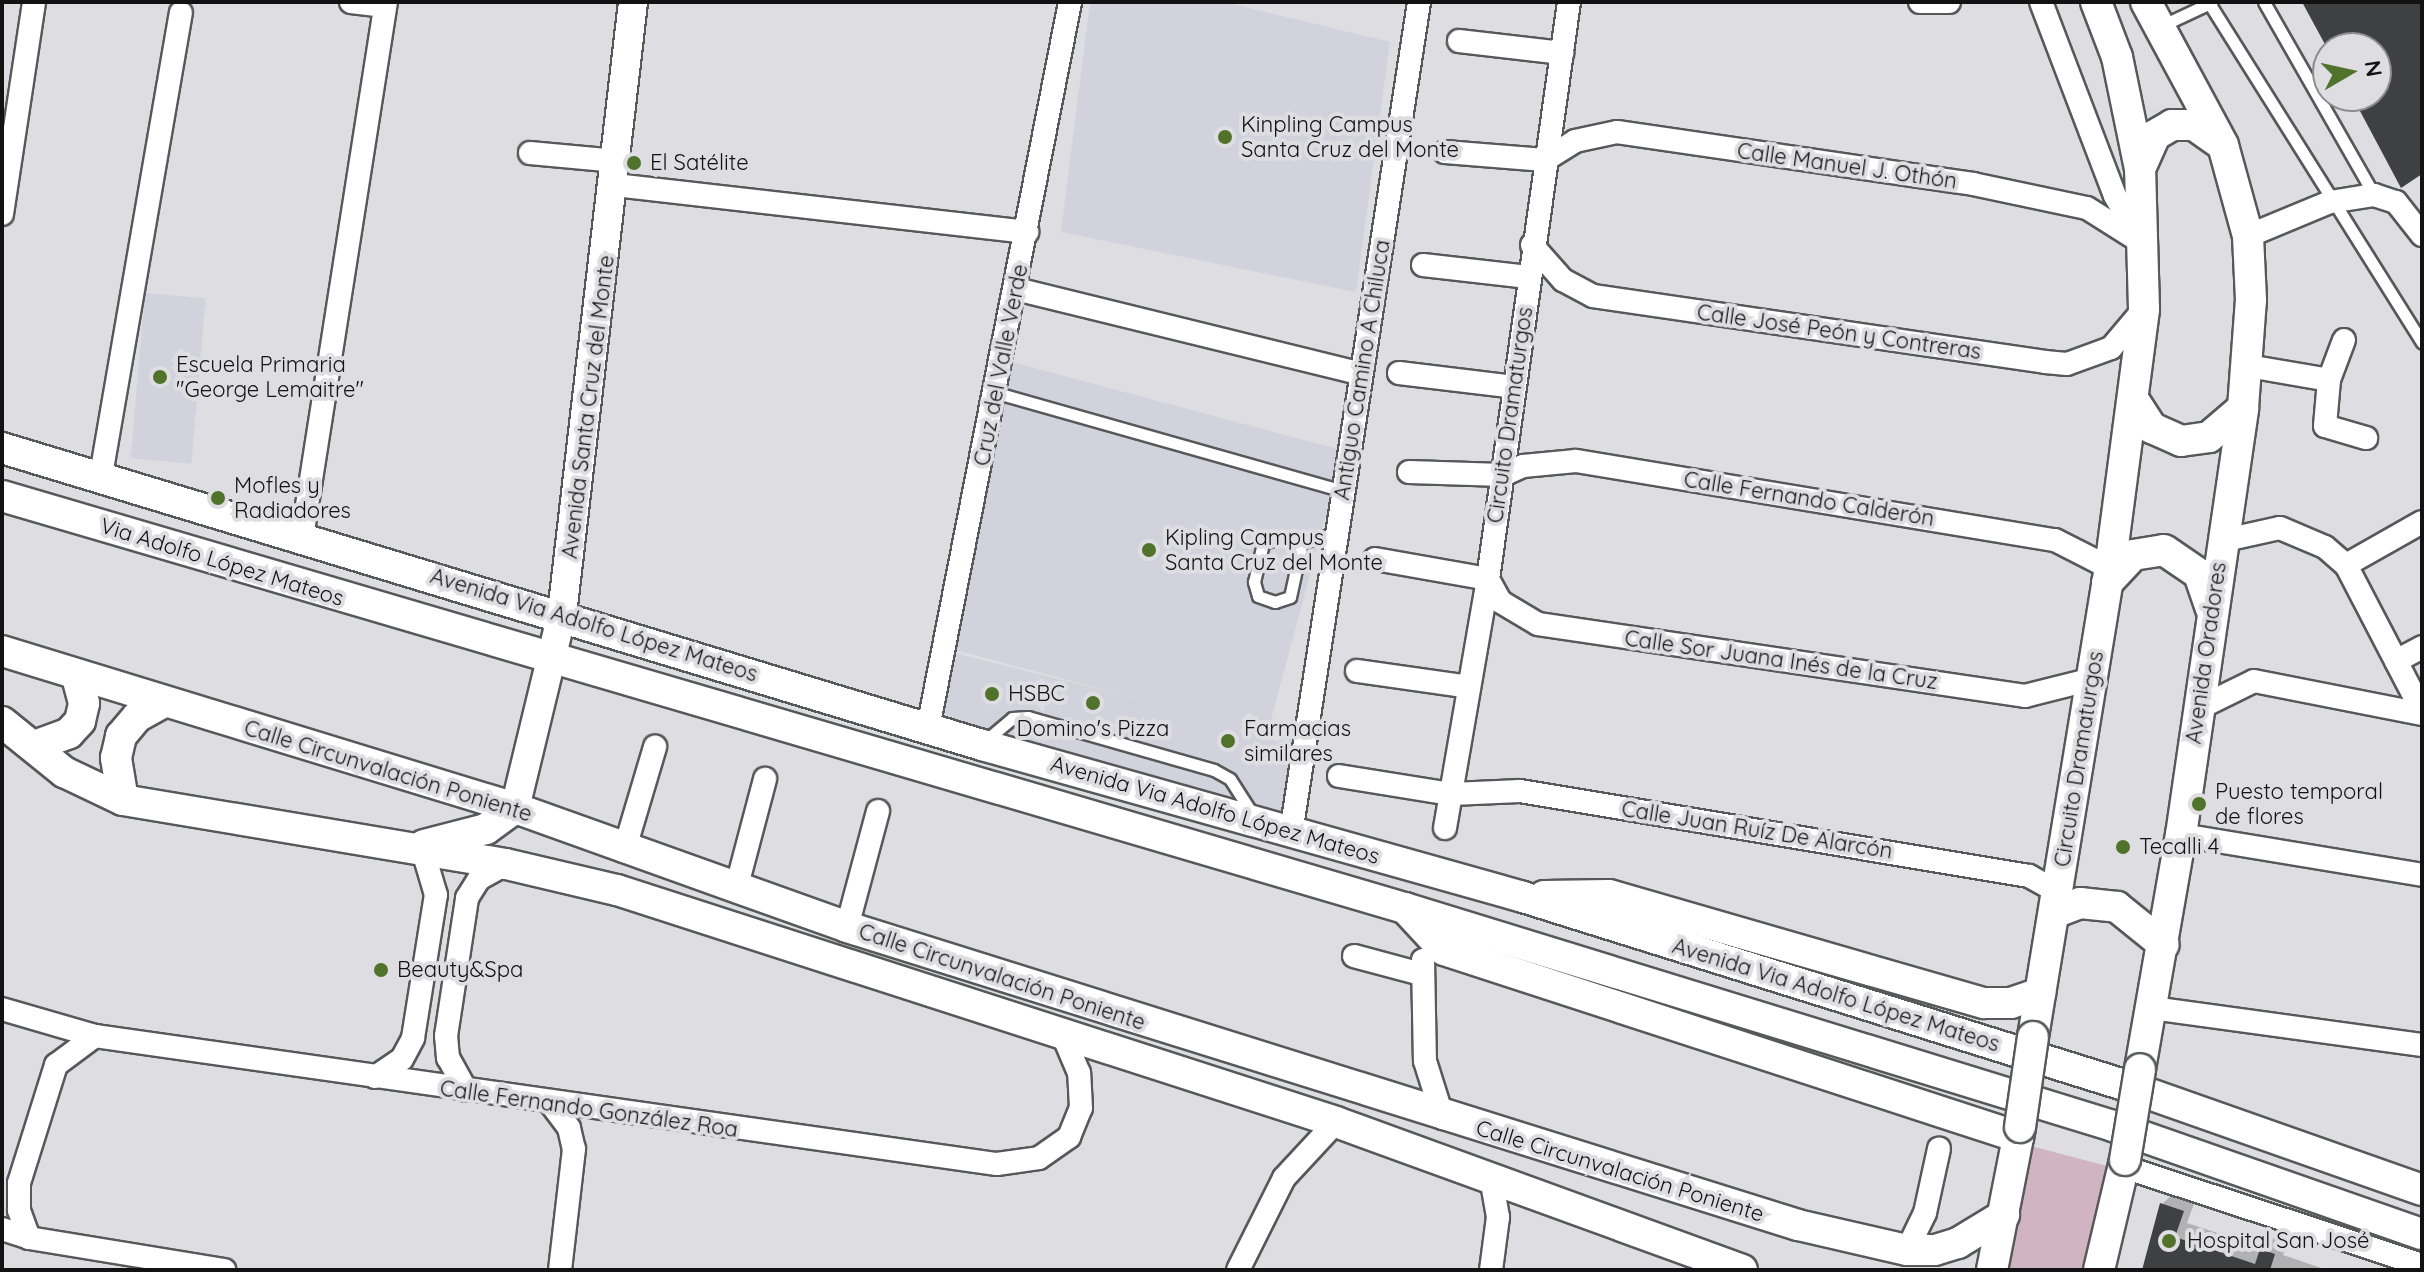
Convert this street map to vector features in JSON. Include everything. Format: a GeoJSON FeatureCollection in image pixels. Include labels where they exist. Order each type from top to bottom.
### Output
{"type":"FeatureCollection","features":[{"type":"Feature","properties":{"kind":"main road","name":"Circuito Dramaturgos"},"geometry":{"type":"LineString","coordinates":[[1992,1270],[2019,1132],[2092,679],[2144,309],[2140,169],[2117,57],[2096,2]]}},
{"type":"Feature","properties":{"kind":"main road","name":"Avenida Oradores"},"geometry":{"type":"LineString","coordinates":[[2103,1266],[2164,945],[2248,366],[2248,236],[2223,145],[2153,14]]}},
{"type":"Feature","properties":{"kind":"main road"},"geometry":{"type":"LineString","coordinates":[[2140,169],[2155,135],[2172,125],[2194,125],[2223,145]]}},
{"type":"Feature","properties":{"kind":"main road"},"geometry":{"type":"LineString","coordinates":[[2133,399],[2152,428],[2181,441],[2209,437],[2243,408]]}},
{"type":"Feature","properties":{"kind":"main road","name":"Avenida Via Adolfo López Mateos"},"geometry":{"type":"LineString","coordinates":[[2,448],[562,614],[982,745],[1523,897],[2124,1085],[2422,1190]]}},
{"type":"Feature","properties":{"kind":"main road","name":"Via Adolfo López Mateos"},"geometry":{"type":"LineString","coordinates":[[2,496],[442,628]]}},
{"type":"Feature","properties":{"kind":"main road"},"geometry":{"type":"LineString","coordinates":[[2108,576],[2133,555],[2164,550],[2199,574],[2212,610]]}},
{"type":"Feature","properties":{"kind":"main road","name":"Avenida Via Adolfo López Mateos"},"geometry":{"type":"LineString","coordinates":[[442,628],[1405,908],[2113,1126],[2422,1234]]}},
{"type":"Feature","properties":{"kind":"main road","name":"Calle Circunvalación Poniente"},"geometry":{"type":"LineString","coordinates":[[2,651],[515,808],[624,851],[847,927],[1443,1118],[1812,1229],[1929,1257]]}},
{"type":"Feature","properties":{"kind":"main road"},"geometry":{"type":"LineString","coordinates":[[34,746],[69,733],[80,721],[84,703],[77,676]]}},
{"type":"Feature","properties":{"kind":"main road"},"geometry":{"type":"LineString","coordinates":[[123,800],[116,758],[121,736],[137,717],[164,702]]}},
{"type":"Feature","properties":{"kind":"main road","name":"Calle Circunvalación Poniente"},"geometry":{"type":"LineString","coordinates":[[2,722],[64,772],[123,800],[506,864],[617,890],[1064,1038],[1336,1122],[1742,1270]]}},
{"type":"Feature","properties":{"kind":"main road"},"geometry":{"type":"LineString","coordinates":[[415,850],[486,829],[515,808]]}},
{"type":"Feature","properties":{"kind":"main road"},"geometry":{"type":"LineString","coordinates":[[1523,897],[1609,895],[1984,1003],[2011,1003],[2040,993]]}},
{"type":"Feature","properties":{"kind":"main road"},"geometry":{"type":"LineString","coordinates":[[2056,902],[2117,907],[2164,945]]}},
{"type":"Feature","properties":{"kind":"main road"},"geometry":{"type":"LineString","coordinates":[[1405,908],[1444,950],[2019,1132]]}},
{"type":"Feature","properties":{"kind":"main road"},"geometry":{"type":"LineString","coordinates":[[1929,1257],[2004,1215]]}},
{"type":"Feature","properties":{"kind":"street"},"geometry":{"type":"LineString","coordinates":[[2,214],[34,2]]}},
{"type":"Feature","properties":{"kind":"street"},"geometry":{"type":"LineString","coordinates":[[302,537],[386,4],[351,2]]}},
{"type":"Feature","properties":{"kind":"street","name":"Avenida Santa Cruz del Monte"},"geometry":{"type":"LineString","coordinates":[[515,808],[562,614],[616,173],[633,2]]}},
{"type":"Feature","properties":{"kind":"street","name":"Cruz del Valle Verde"},"geometry":{"type":"LineString","coordinates":[[928,728],[997,393],[1070,2]]}},
{"type":"Feature","properties":{"kind":"street","name":"Antiguo Camino A Chiluca"},"geometry":{"type":"LineString","coordinates":[[1291,833],[1419,2]]}},
{"type":"Feature","properties":{"kind":"street","name":"Circuito Dramaturgos"},"geometry":{"type":"LineString","coordinates":[[1445,828],[1488,579],[1532,245],[1569,2]]}},
{"type":"Feature","properties":{"kind":"street"},"geometry":{"type":"LineString","coordinates":[[1920,2],[1949,2]]}},
{"type":"Feature","properties":{"kind":"street"},"geometry":{"type":"LineString","coordinates":[[2041,2],[2115,196],[2144,244]]}},
{"type":"Feature","properties":{"kind":"street"},"geometry":{"type":"LineString","coordinates":[[101,475],[181,13]]}},
{"type":"Feature","properties":{"kind":"street"},"geometry":{"type":"LineString","coordinates":[[1459,41],[1562,53]]}},
{"type":"Feature","properties":{"kind":"street","name":"Calle Manuel J. Othón"},"geometry":{"type":"LineString","coordinates":[[1545,160],[1575,141],[1617,132],[1973,184],[2087,208],[2144,244]]}},
{"type":"Feature","properties":{"kind":"street"},"geometry":{"type":"LineString","coordinates":[[1445,152],[1545,160]]}},
{"type":"Feature","properties":{"kind":"street"},"geometry":{"type":"LineString","coordinates":[[530,153],[616,173],[1027,232]]}},
{"type":"Feature","properties":{"kind":"street"},"geometry":{"type":"LineString","coordinates":[[2248,236],[2330,202],[2374,195],[2396,202],[2412,215],[2422,235]]}},
{"type":"Feature","properties":{"kind":"street","name":"Calle José Peón y Contreras"},"geometry":{"type":"LineString","coordinates":[[1532,245],[1563,280],[1593,296],[2045,362],[2067,364],[2111,348],[2144,309]]}},
{"type":"Feature","properties":{"kind":"street"},"geometry":{"type":"LineString","coordinates":[[1423,265],[1528,277]]}},
{"type":"Feature","properties":{"kind":"street"},"geometry":{"type":"LineString","coordinates":[[1016,289],[1361,374]]}},
{"type":"Feature","properties":{"kind":"street"},"geometry":{"type":"LineString","coordinates":[[2344,340],[2329,380],[2325,426],[2366,438]]}},
{"type":"Feature","properties":{"kind":"street"},"geometry":{"type":"LineString","coordinates":[[2248,366],[2329,380]]}},
{"type":"Feature","properties":{"kind":"street"},"geometry":{"type":"LineString","coordinates":[[1399,373],[1514,387]]}},
{"type":"Feature","properties":{"kind":"street","name":"Calle Fernando Calderón"},"geometry":{"type":"LineString","coordinates":[[1409,472],[1503,475],[1523,466],[1576,461],[2055,540],[2108,576]]}},
{"type":"Feature","properties":{"kind":"street"},"geometry":{"type":"LineString","coordinates":[[2346,565],[2422,522]]}},
{"type":"Feature","properties":{"kind":"street"},"geometry":{"type":"LineString","coordinates":[[2221,541],[2280,528],[2305,535],[2346,565],[2422,712]]}},
{"type":"Feature","properties":{"kind":"street"},"geometry":{"type":"LineString","coordinates":[[1375,559],[1488,579]]}},
{"type":"Feature","properties":{"kind":"street","name":"Calle Sor Juana Inés de la Cruz"},"geometry":{"type":"LineString","coordinates":[[1488,579],[1501,602],[1538,624],[2025,696],[2092,679]]}},
{"type":"Feature","properties":{"kind":"street"},"geometry":{"type":"LineString","coordinates":[[2396,661],[2422,647]]}},
{"type":"Feature","properties":{"kind":"street"},"geometry":{"type":"LineString","coordinates":[[1357,671],[1469,687]]}},
{"type":"Feature","properties":{"kind":"street"},"geometry":{"type":"LineString","coordinates":[[2199,708],[2254,681],[2422,712]]}},
{"type":"Feature","properties":{"kind":"street"},"geometry":{"type":"LineString","coordinates":[[624,851],[655,747]]}},
{"type":"Feature","properties":{"kind":"street","name":"Calle Juan Ruíz De Alarcón"},"geometry":{"type":"LineString","coordinates":[[1339,776],[1452,794],[1520,791],[2029,876],[2056,902]]}},
{"type":"Feature","properties":{"kind":"street"},"geometry":{"type":"LineString","coordinates":[[736,889],[765,779]]}},
{"type":"Feature","properties":{"kind":"street"},"geometry":{"type":"LineString","coordinates":[[847,927],[878,811]]}},
{"type":"Feature","properties":{"kind":"street"},"geometry":{"type":"LineString","coordinates":[[2181,835],[2422,875]]}},
{"type":"Feature","properties":{"kind":"street"},"geometry":{"type":"LineString","coordinates":[[375,1077],[402,1059],[413,1038],[436,895],[415,850]]}},
{"type":"Feature","properties":{"kind":"street"},"geometry":{"type":"LineString","coordinates":[[466,1090],[448,1058],[446,1036],[467,898],[479,879],[506,864]]}},
{"type":"Feature","properties":{"kind":"street"},"geometry":{"type":"LineString","coordinates":[[1354,956],[1422,967],[1425,1061],[1443,1118]]}},
{"type":"Feature","properties":{"kind":"street"},"geometry":{"type":"LineString","coordinates":[[2152,1008],[2422,1045]]}},
{"type":"Feature","properties":{"kind":"street","name":"Calle Fernando González Roa"},"geometry":{"type":"LineString","coordinates":[[2,1009],[95,1036],[943,1160],[1011,1162],[1039,1158],[1069,1137],[1081,1108],[1079,1073],[1064,1038]]}},
{"type":"Feature","properties":{"kind":"street"},"geometry":{"type":"LineString","coordinates":[[29,1238],[19,1210],[19,1183],[56,1065],[95,1036]]}},
{"type":"Feature","properties":{"kind":"street"},"geometry":{"type":"LineString","coordinates":[[551,1104],[569,1128],[574,1149],[560,1270]]}},
{"type":"Feature","properties":{"kind":"street"},"geometry":{"type":"LineString","coordinates":[[1238,1270],[1284,1178],[1336,1122]]}},
{"type":"Feature","properties":{"kind":"street"},"geometry":{"type":"LineString","coordinates":[[1929,1257],[1925,1213],[1939,1149]]}},
{"type":"Feature","properties":{"kind":"street"},"geometry":{"type":"LineString","coordinates":[[2124,1164],[2422,1265]]}},
{"type":"Feature","properties":{"kind":"street"},"geometry":{"type":"LineString","coordinates":[[1491,1177],[1498,1217],[1491,1270]]}},
{"type":"Feature","properties":{"kind":"street"},"geometry":{"type":"LineString","coordinates":[[2,1229],[29,1238],[166,1265],[224,1270]]}},
{"type":"Feature","properties":{"kind":"lane"},"geometry":{"type":"LineString","coordinates":[[2264,2],[2374,195]]}},
{"type":"Feature","properties":{"kind":"lane"},"geometry":{"type":"LineString","coordinates":[[2153,14],[2210,3],[2330,202],[2422,343]]}},
{"type":"Feature","properties":{"kind":"lane"},"geometry":{"type":"LineString","coordinates":[[997,393],[1343,491]]}},
{"type":"Feature","properties":{"kind":"lane"},"geometry":{"type":"LineString","coordinates":[[1302,542],[1290,597],[1275,602],[1258,596],[1254,582],[1263,543],[1278,538],[1302,542],[1337,533]]}},
{"type":"Feature","properties":{"kind":"shaded area","name":"Kinpling Campus Santa Cruz del Monte"},"geometry":{"type":"Polygon","coordinates":[[[1090,2],[1225,2],[1390,42],[1356,292],[1061,232],[1090,2]]]}},
{"type":"Feature","properties":{"kind":"shaded area","name":"Escuela Primaria \"George Lemaitre\""},"geometry":{"type":"Polygon","coordinates":[[[145,293],[206,298],[191,464],[131,458],[145,293]]]}},
{"type":"Feature","properties":{"kind":"shaded area","name":"Kipling Campus Santa Cruz del Monte"},"geometry":{"type":"Polygon","coordinates":[[[1009,361],[1343,451],[1267,734],[933,644],[1009,361]]]}},
{"type":"Feature","properties":{"kind":"shaded area"},"geometry":{"type":"Polygon","coordinates":[[[950,652],[1300,739],[1289,826],[934,728],[950,652]]]}},
{"type":"Feature","properties":{"kind":"shaded area"},"geometry":{"type":"Polygon","coordinates":[[[2020,1143],[2122,1170],[2099,1270],[1992,1270],[2020,1143]]]}},
{"type":"Feature","properties":{"kind":"building"},"geometry":{"type":"Polygon","coordinates":[[[2302,2],[2422,2],[2422,174],[2401,188],[2361,112],[2392,112],[2392,32],[2318,32],[2302,2]]]}},
{"type":"Feature","properties":{"kind":"building","name":"Hospital San José"},"geometry":{"type":"Polygon","coordinates":[[[2160,1203],[2184,1211],[2175,1237],[2255,1264],[2260,1249],[2275,1254],[2270,1270],[2142,1270],[2160,1203]]]}},
{"type":"Feature","properties":{"kind":"place","name":"Kinpling Campus Santa Cruz del Monte"},"geometry":{"type":"Point","coordinates":[1225,137]}},
{"type":"Feature","properties":{"kind":"place","name":"El Satélite"},"geometry":{"type":"Point","coordinates":[634,163]}},
{"type":"Feature","properties":{"kind":"place","name":"Escuela Primaria \"George Lemaitre\""},"geometry":{"type":"Point","coordinates":[160,377]}},
{"type":"Feature","properties":{"kind":"place","name":"Mofles y Radiadores"},"geometry":{"type":"Point","coordinates":[218,498]}},
{"type":"Feature","properties":{"kind":"place","name":"Kipling Campus Santa Cruz del Monte"},"geometry":{"type":"Point","coordinates":[1149,550]}},
{"type":"Feature","properties":{"kind":"place","name":"HSBC"},"geometry":{"type":"Point","coordinates":[992,694]}},
{"type":"Feature","properties":{"kind":"place","name":"Domino's Pizza"},"geometry":{"type":"Point","coordinates":[1093,703]}},
{"type":"Feature","properties":{"kind":"place","name":"Farmacias similares"},"geometry":{"type":"Point","coordinates":[1228,741]}},
{"type":"Feature","properties":{"kind":"place","name":"Puesto temporal de flores"},"geometry":{"type":"Point","coordinates":[2199,804]}},
{"type":"Feature","properties":{"kind":"place","name":"Tecalli 4"},"geometry":{"type":"Point","coordinates":[2123,847]}},
{"type":"Feature","properties":{"kind":"place","name":"Beauty&Spa"},"geometry":{"type":"Point","coordinates":[381,970]}},
{"type":"Feature","properties":{"kind":"place","name":"Hospital San José"},"geometry":{"type":"Point","coordinates":[2169,1241]}}]}
